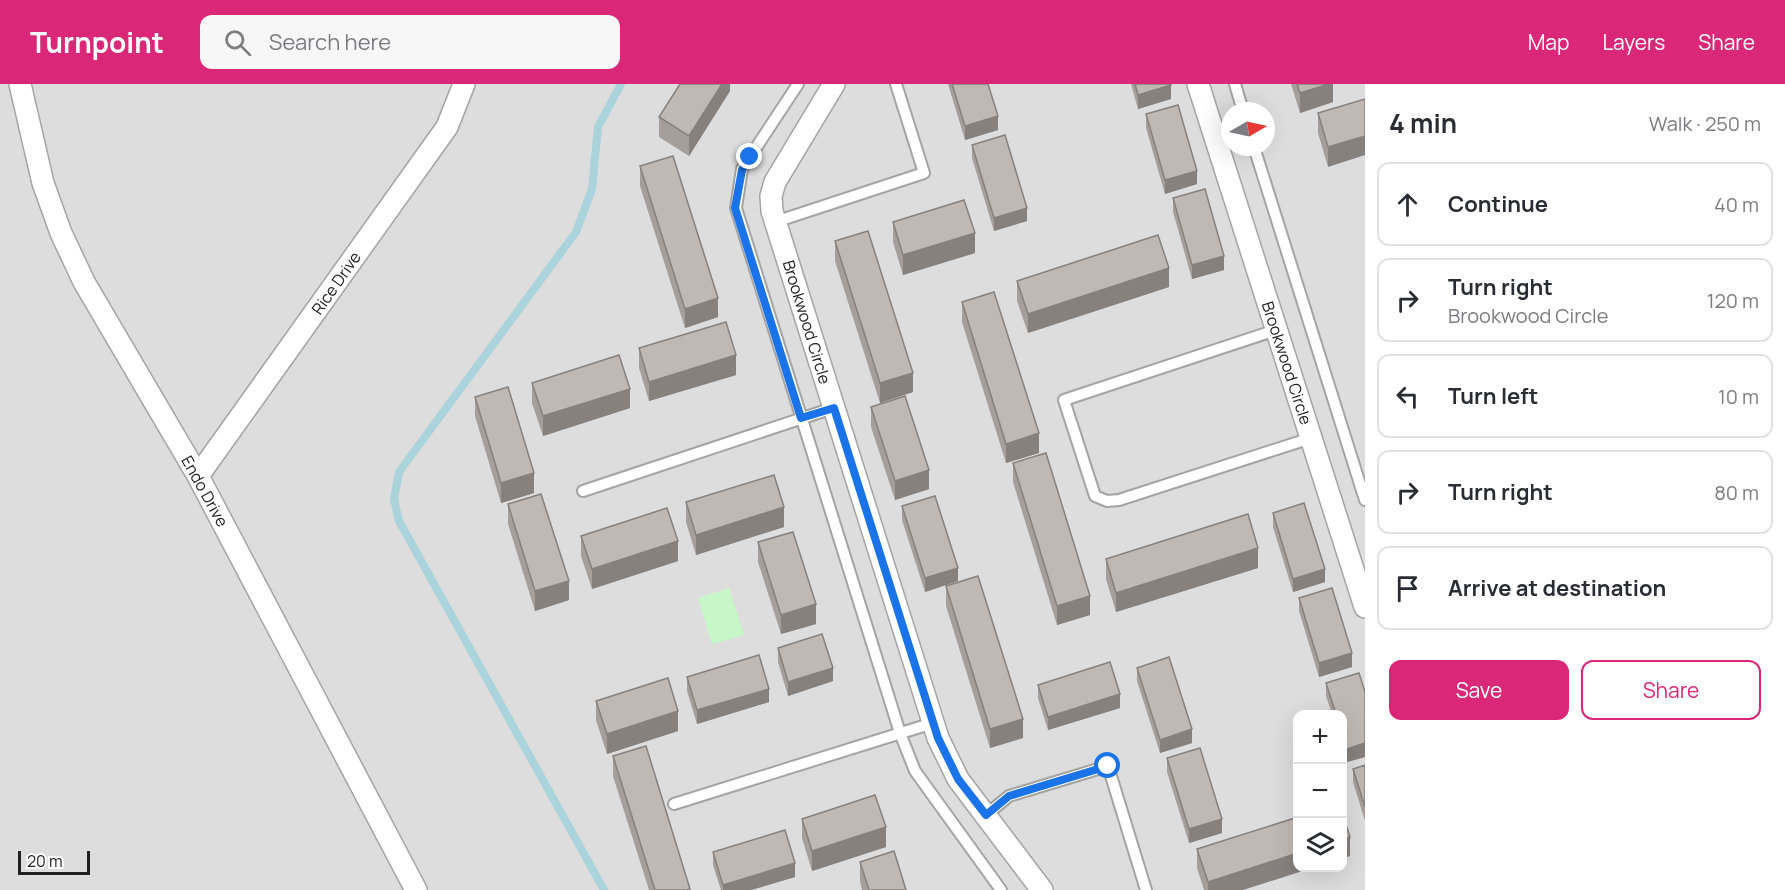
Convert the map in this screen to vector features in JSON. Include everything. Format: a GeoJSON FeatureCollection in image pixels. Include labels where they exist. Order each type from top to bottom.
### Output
{"type":"FeatureCollection","features":[{"type":"Feature","properties":{"kind":"street","name":"Endo Drive"},"geometry":{"type":"LineString","coordinates":[[20,84],[43,183],[61,233],[84,282],[198,476],[416,890]]}},
{"type":"Feature","properties":{"kind":"street","name":"Rice Drive"},"geometry":{"type":"LineString","coordinates":[[198,476],[447,127],[464,84]]}},
{"type":"Feature","properties":{"kind":"street","name":"Brookwood Circle"},"geometry":{"type":"LineString","coordinates":[[834,84],[775,182],[771,196],[775,222],[933,723],[958,779],[1042,890]]}},
{"type":"Feature","properties":{"kind":"street","name":"Brookwood Circle"},"geometry":{"type":"LineString","coordinates":[[1198,84],[1365,607]]}},
{"type":"Feature","properties":{"kind":"lane"},"geometry":{"type":"LineString","coordinates":[[798,84],[742,170],[735,208],[900,733],[915,771],[1001,890]]}},
{"type":"Feature","properties":{"kind":"lane"},"geometry":{"type":"LineString","coordinates":[[775,222],[924,173],[896,84]]}},
{"type":"Feature","properties":{"kind":"lane"},"geometry":{"type":"LineString","coordinates":[[1235,84],[1240,102]]}},
{"type":"Feature","properties":{"kind":"lane"},"geometry":{"type":"LineString","coordinates":[[1257,156],[1365,500]]}},
{"type":"Feature","properties":{"kind":"lane"},"geometry":{"type":"LineString","coordinates":[[1276,330],[1064,400],[1095,496],[1107,501],[1119,500],[1311,438]]}},
{"type":"Feature","properties":{"kind":"lane"},"geometry":{"type":"LineString","coordinates":[[583,490],[834,408]]}},
{"type":"Feature","properties":{"kind":"lane"},"geometry":{"type":"LineString","coordinates":[[674,804],[933,723]]}},
{"type":"Feature","properties":{"kind":"lane"},"geometry":{"type":"LineString","coordinates":[[986,815],[1009,796],[1108,766],[1146,890]]}},
{"type":"Feature","properties":{"kind":"shaded area"},"geometry":{"type":"Polygon","coordinates":[[[0,84],[1365,84],[1365,890],[0,890],[0,84]]]}},
{"type":"Feature","properties":{"kind":"green space"},"geometry":{"type":"Polygon","coordinates":[[[729,588],[744,635],[712,644],[698,598],[729,588]]]}},
{"type":"Feature","properties":{"kind":"building"},"geometry":{"type":"Polygon","coordinates":[[[680,84],[722,84],[689,136],[659,117],[680,84]]]}},
{"type":"Feature","properties":{"kind":"building"},"geometry":{"type":"Polygon","coordinates":[[[952,84],[988,84],[998,116],[965,126],[952,84]]]}},
{"type":"Feature","properties":{"kind":"building"},"geometry":{"type":"Polygon","coordinates":[[[1135,84],[1170,84],[1171,85],[1138,95],[1135,84]]]}},
{"type":"Feature","properties":{"kind":"building"},"geometry":{"type":"Polygon","coordinates":[[[1297,84],[1329,84],[1300,93],[1297,84]]]}},
{"type":"Feature","properties":{"kind":"building"},"geometry":{"type":"Polygon","coordinates":[[[1365,99],[1365,136],[1328,147],[1318,113],[1365,99]]]}},
{"type":"Feature","properties":{"kind":"building"},"geometry":{"type":"Polygon","coordinates":[[[1178,105],[1197,171],[1165,180],[1146,114],[1178,105]]]}},
{"type":"Feature","properties":{"kind":"building"},"geometry":{"type":"Polygon","coordinates":[[[1005,135],[1027,208],[994,218],[972,145],[1005,135]]]}},
{"type":"Feature","properties":{"kind":"building"},"geometry":{"type":"Polygon","coordinates":[[[673,156],[718,298],[685,309],[640,166],[673,156]]]}},
{"type":"Feature","properties":{"kind":"building"},"geometry":{"type":"Polygon","coordinates":[[[1205,189],[1224,256],[1192,265],[1173,198],[1205,189]]]}},
{"type":"Feature","properties":{"kind":"building"},"geometry":{"type":"Polygon","coordinates":[[[964,200],[975,233],[903,255],[893,222],[964,200]]]}},
{"type":"Feature","properties":{"kind":"building"},"geometry":{"type":"Polygon","coordinates":[[[868,231],[913,373],[880,383],[835,241],[868,231]]]}},
{"type":"Feature","properties":{"kind":"building"},"geometry":{"type":"Polygon","coordinates":[[[1158,235],[1169,268],[1028,314],[1017,281],[1158,235]]]}},
{"type":"Feature","properties":{"kind":"building"},"geometry":{"type":"Polygon","coordinates":[[[994,292],[1039,433],[1006,444],[962,302],[994,292]]]}},
{"type":"Feature","properties":{"kind":"building"},"geometry":{"type":"Polygon","coordinates":[[[726,322],[736,355],[649,382],[639,348],[726,322]]]}},
{"type":"Feature","properties":{"kind":"building"},"geometry":{"type":"Polygon","coordinates":[[[619,355],[630,389],[543,416],[532,383],[619,355]]]}},
{"type":"Feature","properties":{"kind":"building"},"geometry":{"type":"Polygon","coordinates":[[[508,387],[534,473],[501,483],[475,397],[508,387]]]}},
{"type":"Feature","properties":{"kind":"building"},"geometry":{"type":"Polygon","coordinates":[[[905,396],[929,470],[895,481],[871,407],[905,396]]]}},
{"type":"Feature","properties":{"kind":"building"},"geometry":{"type":"Polygon","coordinates":[[[1046,453],[1090,596],[1057,606],[1013,463],[1046,453]]]}},
{"type":"Feature","properties":{"kind":"building"},"geometry":{"type":"Polygon","coordinates":[[[774,475],[784,507],[696,535],[686,502],[774,475]]]}},
{"type":"Feature","properties":{"kind":"building"},"geometry":{"type":"Polygon","coordinates":[[[541,494],[569,581],[535,591],[508,504],[541,494]]]}},
{"type":"Feature","properties":{"kind":"building"},"geometry":{"type":"Polygon","coordinates":[[[935,496],[958,568],[925,578],[902,506],[935,496]]]}},
{"type":"Feature","properties":{"kind":"building"},"geometry":{"type":"Polygon","coordinates":[[[1304,503],[1325,569],[1293,579],[1273,513],[1304,503]]]}},
{"type":"Feature","properties":{"kind":"building"},"geometry":{"type":"Polygon","coordinates":[[[667,508],[678,541],[592,569],[581,536],[667,508]]]}},
{"type":"Feature","properties":{"kind":"building"},"geometry":{"type":"Polygon","coordinates":[[[1248,514],[1258,548],[1116,593],[1106,559],[1248,514]]]}},
{"type":"Feature","properties":{"kind":"building"},"geometry":{"type":"Polygon","coordinates":[[[793,532],[816,604],[781,615],[758,542],[793,532]]]}},
{"type":"Feature","properties":{"kind":"building"},"geometry":{"type":"Polygon","coordinates":[[[978,576],[1023,719],[990,729],[946,586],[978,576]]]}},
{"type":"Feature","properties":{"kind":"building"},"geometry":{"type":"Polygon","coordinates":[[[1332,588],[1352,653],[1319,663],[1299,598],[1332,588]]]}},
{"type":"Feature","properties":{"kind":"building"},"geometry":{"type":"Polygon","coordinates":[[[822,634],[833,668],[788,682],[778,648],[822,634]]]}},
{"type":"Feature","properties":{"kind":"building"},"geometry":{"type":"Polygon","coordinates":[[[759,655],[769,689],[697,710],[687,677],[759,655]]]}},
{"type":"Feature","properties":{"kind":"building"},"geometry":{"type":"Polygon","coordinates":[[[1169,657],[1192,729],[1160,740],[1137,668],[1169,657]]]}},
{"type":"Feature","properties":{"kind":"building"},"geometry":{"type":"Polygon","coordinates":[[[1110,662],[1120,694],[1048,717],[1038,685],[1110,662]]]}},
{"type":"Feature","properties":{"kind":"building"},"geometry":{"type":"Polygon","coordinates":[[[1359,673],[1365,692],[1365,743],[1347,749],[1347,710],[1335,710],[1326,683],[1359,673]]]}},
{"type":"Feature","properties":{"kind":"building"},"geometry":{"type":"Polygon","coordinates":[[[668,678],[678,711],[607,734],[596,701],[668,678]]]}},
{"type":"Feature","properties":{"kind":"building"},"geometry":{"type":"Polygon","coordinates":[[[646,746],[690,889],[687,890],[655,890],[613,756],[646,746]]]}},
{"type":"Feature","properties":{"kind":"building"},"geometry":{"type":"Polygon","coordinates":[[[1200,748],[1222,819],[1189,829],[1167,758],[1200,748]]]}},
{"type":"Feature","properties":{"kind":"building"},"geometry":{"type":"Polygon","coordinates":[[[1365,765],[1365,807],[1353,769],[1365,765]]]}},
{"type":"Feature","properties":{"kind":"building"},"geometry":{"type":"Polygon","coordinates":[[[875,795],[886,827],[812,851],[802,819],[875,795]]]}},
{"type":"Feature","properties":{"kind":"building"},"geometry":{"type":"Polygon","coordinates":[[[1293,819],[1293,855],[1208,882],[1197,849],[1293,819]]]}},
{"type":"Feature","properties":{"kind":"building"},"geometry":{"type":"Polygon","coordinates":[[[785,830],[795,863],[723,885],[713,852],[785,830]]]}},
{"type":"Feature","properties":{"kind":"building"},"geometry":{"type":"Polygon","coordinates":[[[894,851],[906,890],[869,890],[860,862],[894,851]]]}},
{"type":"Feature","properties":{"kind":"waterway"},"geometry":{"type":"LineString","coordinates":[[604,890],[399,521],[394,499],[399,472],[576,232],[592,189],[598,127],[621,84]]}},
{"type":"Feature","properties":{"kind":"route"},"geometry":{"type":"LineString","coordinates":[[750,157],[742,170],[735,208],[801,418],[834,408],[938,738],[958,779],[986,815],[1009,796],[1108,766]]}}]}
